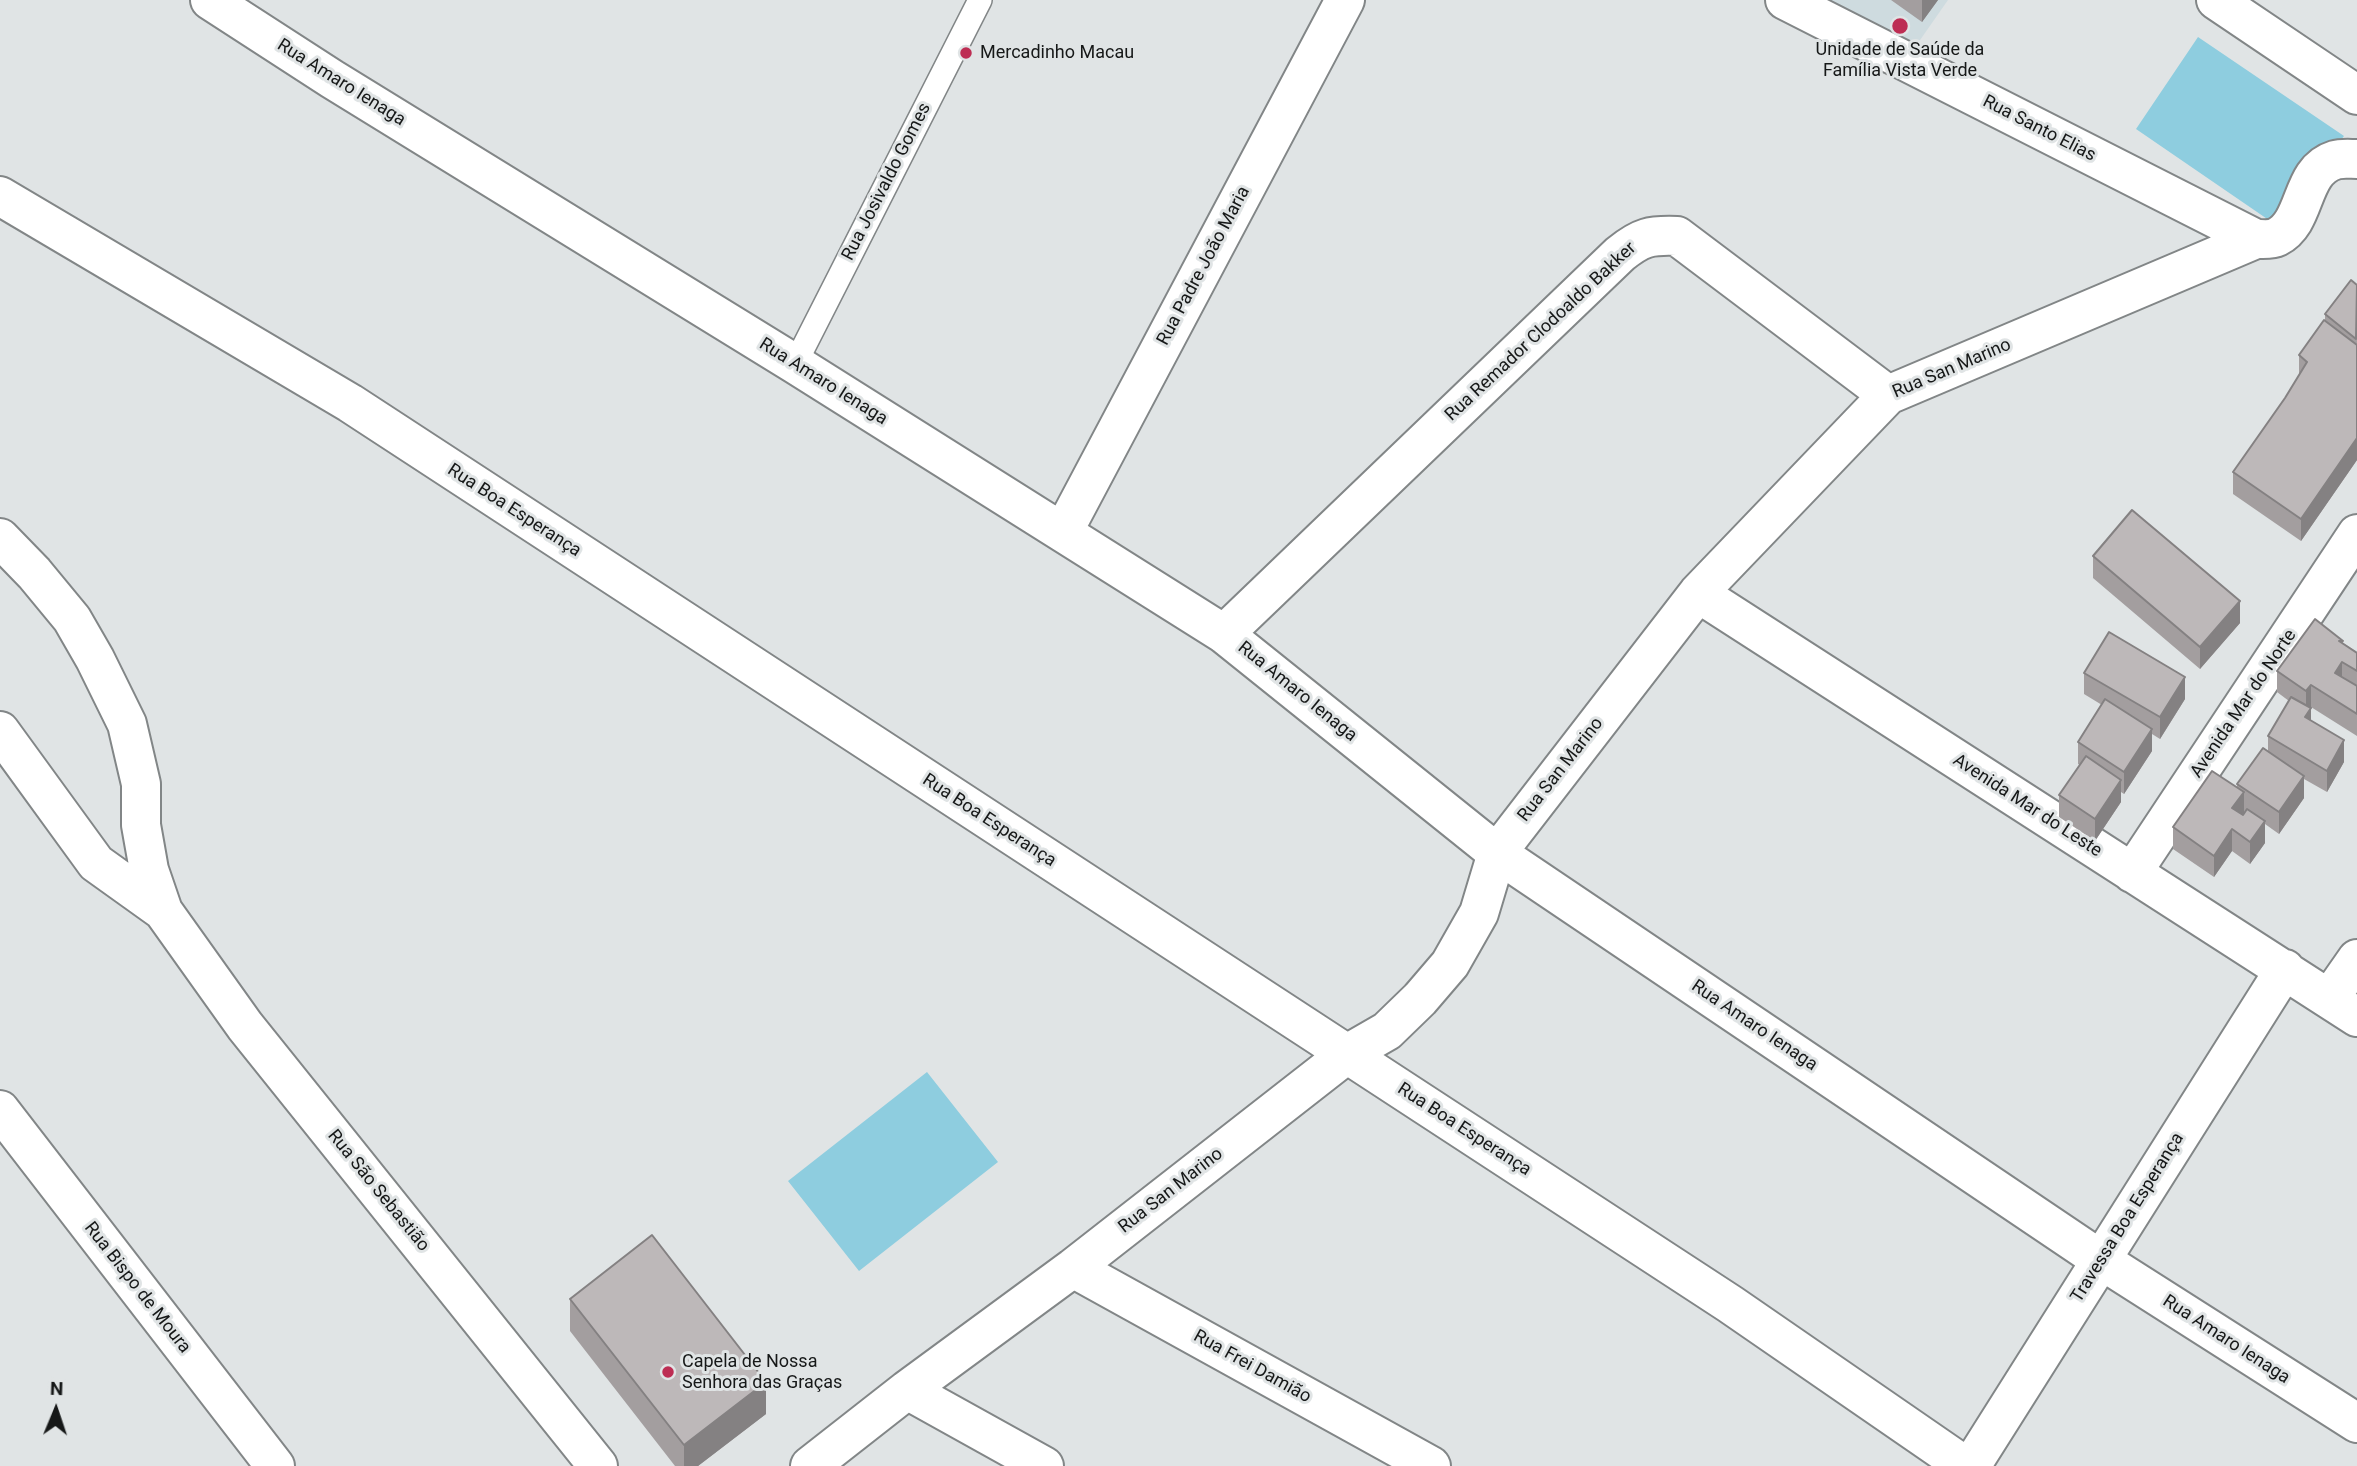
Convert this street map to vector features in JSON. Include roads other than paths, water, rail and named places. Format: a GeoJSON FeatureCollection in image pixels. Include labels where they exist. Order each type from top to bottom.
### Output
{"type":"FeatureCollection","features":[{"type":"Feature","properties":{"kind":"street","name":"Rua Amaro Ienaga"},"geometry":{"type":"LineString","coordinates":[[210,0],[1224,634],[1497,853],[2101,1260],[2357,1423]]}},
{"type":"Feature","properties":{"kind":"street","name":"Rua Padre João Maria"},"geometry":{"type":"LineString","coordinates":[[1063,532],[1345,0]]}},
{"type":"Feature","properties":{"kind":"street","name":"Rua Santo Elias"},"geometry":{"type":"LineString","coordinates":[[1785,0],[2256,239]]}},
{"type":"Feature","properties":{"kind":"street"},"geometry":{"type":"LineString","coordinates":[[2216,0],[2357,95]]}},
{"type":"Feature","properties":{"kind":"street","name":"Rua San Marino"},"geometry":{"type":"LineString","coordinates":[[810,1466],[907,1390],[1073,1268],[1347,1054],[1387,1031],[1420,999],[1451,964],[1479,913],[1497,853],[1698,593],[1888,395],[2256,239],[2275,239],[2290,228],[2299,212],[2303,195],[2319,170],[2337,159],[2357,159]]}},
{"type":"Feature","properties":{"kind":"street","name":"Rua Boa Esperança"},"geometry":{"type":"LineString","coordinates":[[0,196],[349,403],[1730,1304],[1965,1466]]}},
{"type":"Feature","properties":{"kind":"street","name":"Rua Remador Clodoaldo Bakker"},"geometry":{"type":"LineString","coordinates":[[1224,634],[1637,240],[1656,235],[1677,236],[1888,395]]}},
{"type":"Feature","properties":{"kind":"street","name":"Avenida Mar do Norte"},"geometry":{"type":"LineString","coordinates":[[2132,873],[2357,534]]}},
{"type":"Feature","properties":{"kind":"street","name":"Rua São Sebastião"},"geometry":{"type":"LineString","coordinates":[[0,538],[34,573],[72,619],[127,724],[141,784],[141,825],[149,870],[163,911],[246,1026],[598,1466]]}},
{"type":"Feature","properties":{"kind":"street","name":"Avenida Mar do Leste"},"geometry":{"type":"LineString","coordinates":[[1698,593],[2343,1008]]}},
{"type":"Feature","properties":{"kind":"street","name":"Rua São Sebastião"},"geometry":{"type":"LineString","coordinates":[[0,731],[96,863],[163,911]]}},
{"type":"Feature","properties":{"kind":"street"},"geometry":{"type":"LineString","coordinates":[[2343,1008],[2357,960]]}},
{"type":"Feature","properties":{"kind":"street","name":"Travessa Boa Esperança"},"geometry":{"type":"LineString","coordinates":[[1971,1466],[2285,970]]}},
{"type":"Feature","properties":{"kind":"street","name":"Rua Bispo de Moura"},"geometry":{"type":"LineString","coordinates":[[0,1110],[275,1466]]}},
{"type":"Feature","properties":{"kind":"street","name":"Rua Frei Damião"},"geometry":{"type":"LineString","coordinates":[[1073,1268],[1376,1455],[1431,1466]]}},
{"type":"Feature","properties":{"kind":"street"},"geometry":{"type":"LineString","coordinates":[[907,1390],[1044,1466]]}},
{"type":"Feature","properties":{"kind":"lane","name":"Rua Josivaldo Gomes"},"geometry":{"type":"LineString","coordinates":[[795,364],[980,0]]}},
{"type":"Feature","properties":{"kind":"place","name":"Unidade de Saúde da Família Vista Verde"},"geometry":{"type":"Point","coordinates":[1900,26]}},
{"type":"Feature","properties":{"kind":"place","name":"Mercadinho Macau"},"geometry":{"type":"Point","coordinates":[966,53]}},
{"type":"Feature","properties":{"kind":"place","name":"Capela de Nossa Senhora das Graças"},"geometry":{"type":"Point","coordinates":[668,1372]}}]}
